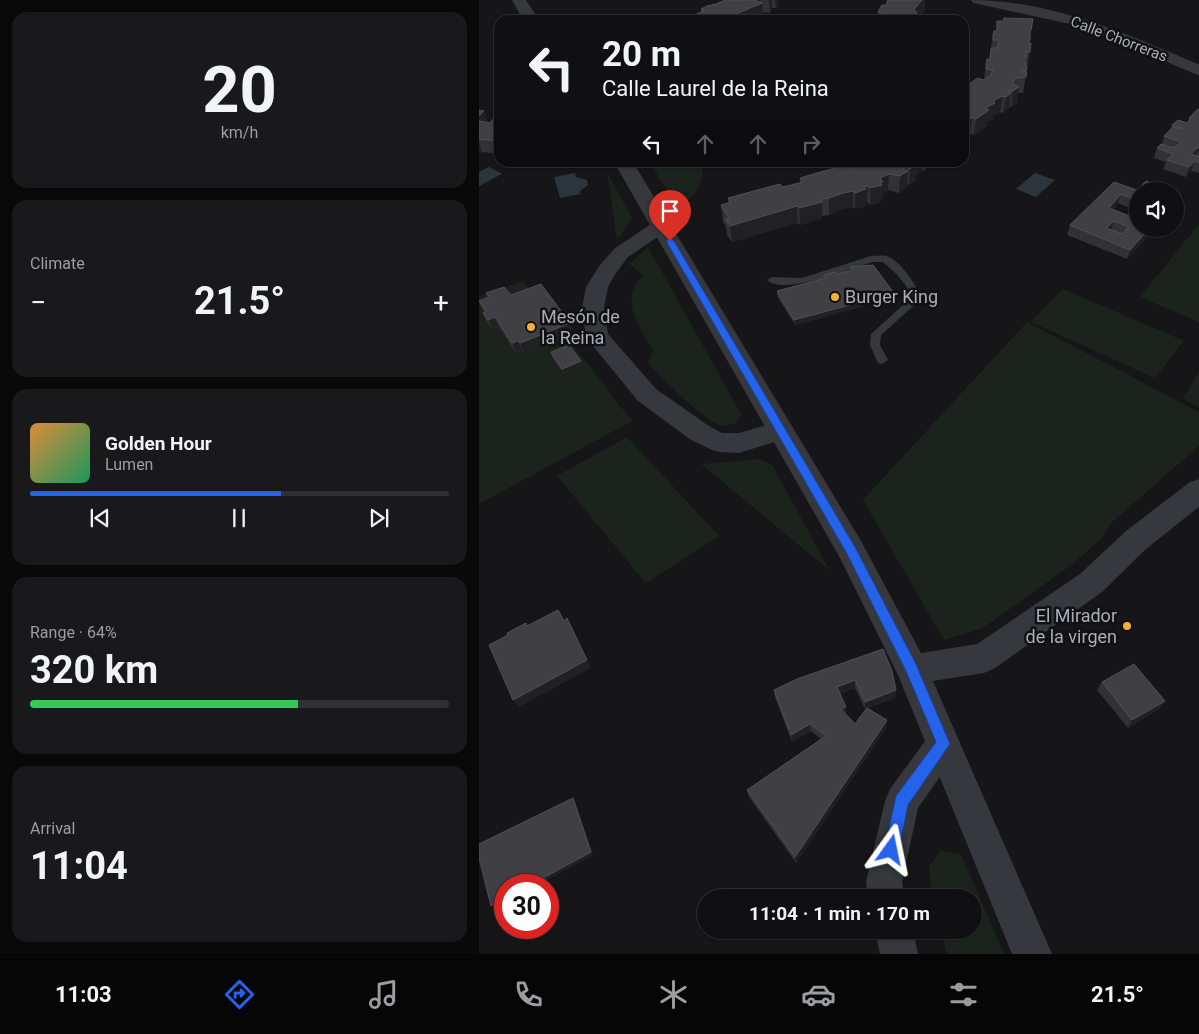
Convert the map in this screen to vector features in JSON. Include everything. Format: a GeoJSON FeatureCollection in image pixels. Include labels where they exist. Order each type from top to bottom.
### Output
{"type":"FeatureCollection","features":[{"type":"Feature","properties":{"kind":"street"},"geometry":{"type":"LineString","coordinates":[[519,0],[538,11]]}},
{"type":"Feature","properties":{"kind":"street","name":"Calle Chorreras"},"geometry":{"type":"LineString","coordinates":[[977,0],[1074,20],[1106,31],[1199,71]]}},
{"type":"Feature","properties":{"kind":"street"},"geometry":{"type":"LineString","coordinates":[[626,167],[851,550],[912,668],[1032,954]]}},
{"type":"Feature","properties":{"kind":"street"},"geometry":{"type":"LineString","coordinates":[[661,226],[621,254],[607,270],[597,287],[593,308],[597,336],[647,395],[700,433],[719,442],[739,443],[781,430]]}},
{"type":"Feature","properties":{"kind":"street"},"geometry":{"type":"LineString","coordinates":[[912,668],[984,658],[1091,583],[1136,540],[1199,490]]}},
{"type":"Feature","properties":{"kind":"street"},"geometry":{"type":"LineString","coordinates":[[886,889],[885,882],[901,801],[943,744]]}},
{"type":"Feature","properties":{"kind":"street"},"geometry":{"type":"LineString","coordinates":[[896,939],[899,954]]}},
{"type":"Feature","properties":{"kind":"lane"},"geometry":{"type":"LineString","coordinates":[[772,280],[803,282],[871,259],[885,260],[897,269],[914,289],[916,298],[876,334],[875,344],[882,360]]}},
{"type":"Feature","properties":{"kind":"shaded area"},"geometry":{"type":"Polygon","coordinates":[[[489,167],[502,174],[479,186],[479,172],[489,167]]]}},
{"type":"Feature","properties":{"kind":"shaded area"},"geometry":{"type":"Polygon","coordinates":[[[652,167],[701,167],[703,176],[701,183],[680,211],[652,167]]]}},
{"type":"Feature","properties":{"kind":"shaded area"},"geometry":{"type":"Polygon","coordinates":[[[607,172],[632,218],[617,240],[607,172]]]}},
{"type":"Feature","properties":{"kind":"shaded area"},"geometry":{"type":"Polygon","coordinates":[[[575,173],[576,177],[587,180],[588,185],[580,191],[581,194],[560,198],[554,177],[575,173]]]}},
{"type":"Feature","properties":{"kind":"shaded area"},"geometry":{"type":"Polygon","coordinates":[[[1035,173],[1055,180],[1036,197],[1016,189],[1035,173]]]}},
{"type":"Feature","properties":{"kind":"shaded area"},"geometry":{"type":"Polygon","coordinates":[[[1199,224],[1199,322],[1140,297],[1199,224]]]}},
{"type":"Feature","properties":{"kind":"shaded area"},"geometry":{"type":"Polygon","coordinates":[[[648,247],[741,414],[738,422],[724,426],[711,421],[682,397],[648,363],[653,350],[636,320],[632,304],[636,283],[643,275],[629,264],[648,247]]]}},
{"type":"Feature","properties":{"kind":"shaded area"},"geometry":{"type":"Polygon","coordinates":[[[523,281],[632,421],[479,504],[479,296],[523,281]]]}},
{"type":"Feature","properties":{"kind":"shaded area"},"geometry":{"type":"Polygon","coordinates":[[[1063,289],[1184,341],[1155,378],[1031,322],[1063,289]]]}},
{"type":"Feature","properties":{"kind":"shaded area"},"geometry":{"type":"Polygon","coordinates":[[[1027,322],[1199,412],[1199,446],[1111,523],[1099,541],[1070,566],[983,628],[944,640],[863,500],[1027,322]]]}},
{"type":"Feature","properties":{"kind":"shaded area"},"geometry":{"type":"Polygon","coordinates":[[[1199,372],[1200,408],[1183,398],[1199,372]]]}},
{"type":"Feature","properties":{"kind":"shaded area"},"geometry":{"type":"Polygon","coordinates":[[[627,437],[719,536],[646,583],[557,476],[627,437]]]}},
{"type":"Feature","properties":{"kind":"shaded area"},"geometry":{"type":"Polygon","coordinates":[[[760,459],[773,466],[829,570],[701,464],[760,459]]]}},
{"type":"Feature","properties":{"kind":"shaded area"},"geometry":{"type":"Polygon","coordinates":[[[941,850],[961,854],[976,889],[930,889],[929,866],[941,850]]]}},
{"type":"Feature","properties":{"kind":"shaded area"},"geometry":{"type":"Polygon","coordinates":[[[982,903],[1004,954],[947,954],[943,939],[982,939],[982,903]]]}},
{"type":"Feature","properties":{"kind":"building"},"geometry":{"type":"Polygon","coordinates":[[[725,0],[756,0],[762,3],[734,15],[694,15],[704,11],[701,9],[725,0]]]}},
{"type":"Feature","properties":{"kind":"building"},"geometry":{"type":"Polygon","coordinates":[[[888,0],[922,0],[915,8],[914,11],[917,12],[915,15],[882,15],[883,13],[878,12],[882,5],[886,5],[888,0]]]}},
{"type":"Feature","properties":{"kind":"building"},"geometry":{"type":"Polygon","coordinates":[[[1004,18],[1033,19],[1028,43],[1031,43],[1030,52],[1026,52],[1026,58],[1024,58],[1025,65],[1027,66],[1026,71],[1022,70],[1022,72],[1027,72],[1026,77],[1015,78],[1012,83],[1019,87],[1013,91],[1007,91],[1011,93],[1006,97],[1003,96],[996,99],[993,102],[995,103],[985,108],[989,110],[976,119],[972,117],[969,121],[969,84],[978,78],[984,80],[991,75],[993,70],[986,69],[987,59],[990,60],[991,48],[997,48],[999,40],[993,40],[993,35],[994,31],[997,31],[997,21],[1003,21],[1004,18]]]}},
{"type":"Feature","properties":{"kind":"building"},"geometry":{"type":"Polygon","coordinates":[[[1198,109],[1200,110],[1200,146],[1191,154],[1200,157],[1200,163],[1195,161],[1189,167],[1167,160],[1173,154],[1157,148],[1161,144],[1174,148],[1181,142],[1164,136],[1173,127],[1180,129],[1172,125],[1178,120],[1187,123],[1191,119],[1189,118],[1198,109]]]}},
{"type":"Feature","properties":{"kind":"building"},"geometry":{"type":"Polygon","coordinates":[[[494,118],[494,140],[479,139],[479,121],[490,123],[494,118]]]}},
{"type":"Feature","properties":{"kind":"building"},"geometry":{"type":"Polygon","coordinates":[[[838,167],[906,167],[903,169],[908,171],[900,176],[889,174],[880,178],[883,182],[880,183],[882,185],[870,188],[868,186],[864,187],[866,189],[855,193],[853,191],[820,199],[822,202],[799,208],[797,206],[730,226],[725,219],[729,218],[721,205],[731,202],[728,198],[780,184],[783,187],[803,182],[800,178],[838,167]]]}},
{"type":"Feature","properties":{"kind":"building"},"geometry":{"type":"Polygon","coordinates":[[[1114,182],[1129,187],[1129,197],[1121,194],[1109,208],[1129,216],[1129,227],[1129,237],[1142,237],[1130,250],[1070,225],[1114,182]],[[1114,221],[1106,228],[1122,234],[1129,227],[1114,221]]]}},
{"type":"Feature","properties":{"kind":"building","name":"Burger King"},"geometry":{"type":"Polygon","coordinates":[[[873,265],[894,293],[794,320],[777,291],[826,278],[824,275],[853,270],[851,267],[873,265]]]}},
{"type":"Feature","properties":{"kind":"building"},"geometry":{"type":"Polygon","coordinates":[[[541,284],[570,323],[520,343],[518,341],[512,343],[495,317],[488,320],[483,313],[486,312],[479,301],[489,297],[486,293],[504,287],[511,295],[541,284]]]}},
{"type":"Feature","properties":{"kind":"building"},"geometry":{"type":"Polygon","coordinates":[[[569,345],[581,361],[562,369],[551,352],[569,345]]]}},
{"type":"Feature","properties":{"kind":"building"},"geometry":{"type":"Polygon","coordinates":[[[558,610],[564,621],[567,618],[587,660],[513,700],[489,645],[526,623],[527,626],[558,610]]]}},
{"type":"Feature","properties":{"kind":"building"},"geometry":{"type":"Polygon","coordinates":[[[883,649],[892,671],[896,690],[865,702],[855,680],[837,687],[846,707],[841,709],[855,724],[867,708],[887,720],[795,857],[747,790],[826,736],[810,724],[791,735],[774,690],[797,679],[883,649]]]}},
{"type":"Feature","properties":{"kind":"building"},"geometry":{"type":"Polygon","coordinates":[[[1134,664],[1165,701],[1132,720],[1102,682],[1134,664]]]}},
{"type":"Feature","properties":{"kind":"building"},"geometry":{"type":"Polygon","coordinates":[[[573,798],[591,852],[550,874],[494,874],[494,904],[491,906],[479,858],[479,844],[573,798]]]}},
{"type":"Feature","properties":{"kind":"place","name":"Burger King"},"geometry":{"type":"Point","coordinates":[835,297]}},
{"type":"Feature","properties":{"kind":"place","name":"Mesón de la Reina"},"geometry":{"type":"Point","coordinates":[531,327]}},
{"type":"Feature","properties":{"kind":"place","name":"El Mirador de la virgen"},"geometry":{"type":"Point","coordinates":[1127,626]}},
{"type":"Feature","properties":{"kind":"route"},"geometry":{"type":"LineString","coordinates":[[670,241],[851,550],[912,668],[943,744],[901,801],[891,850]]}}]}
